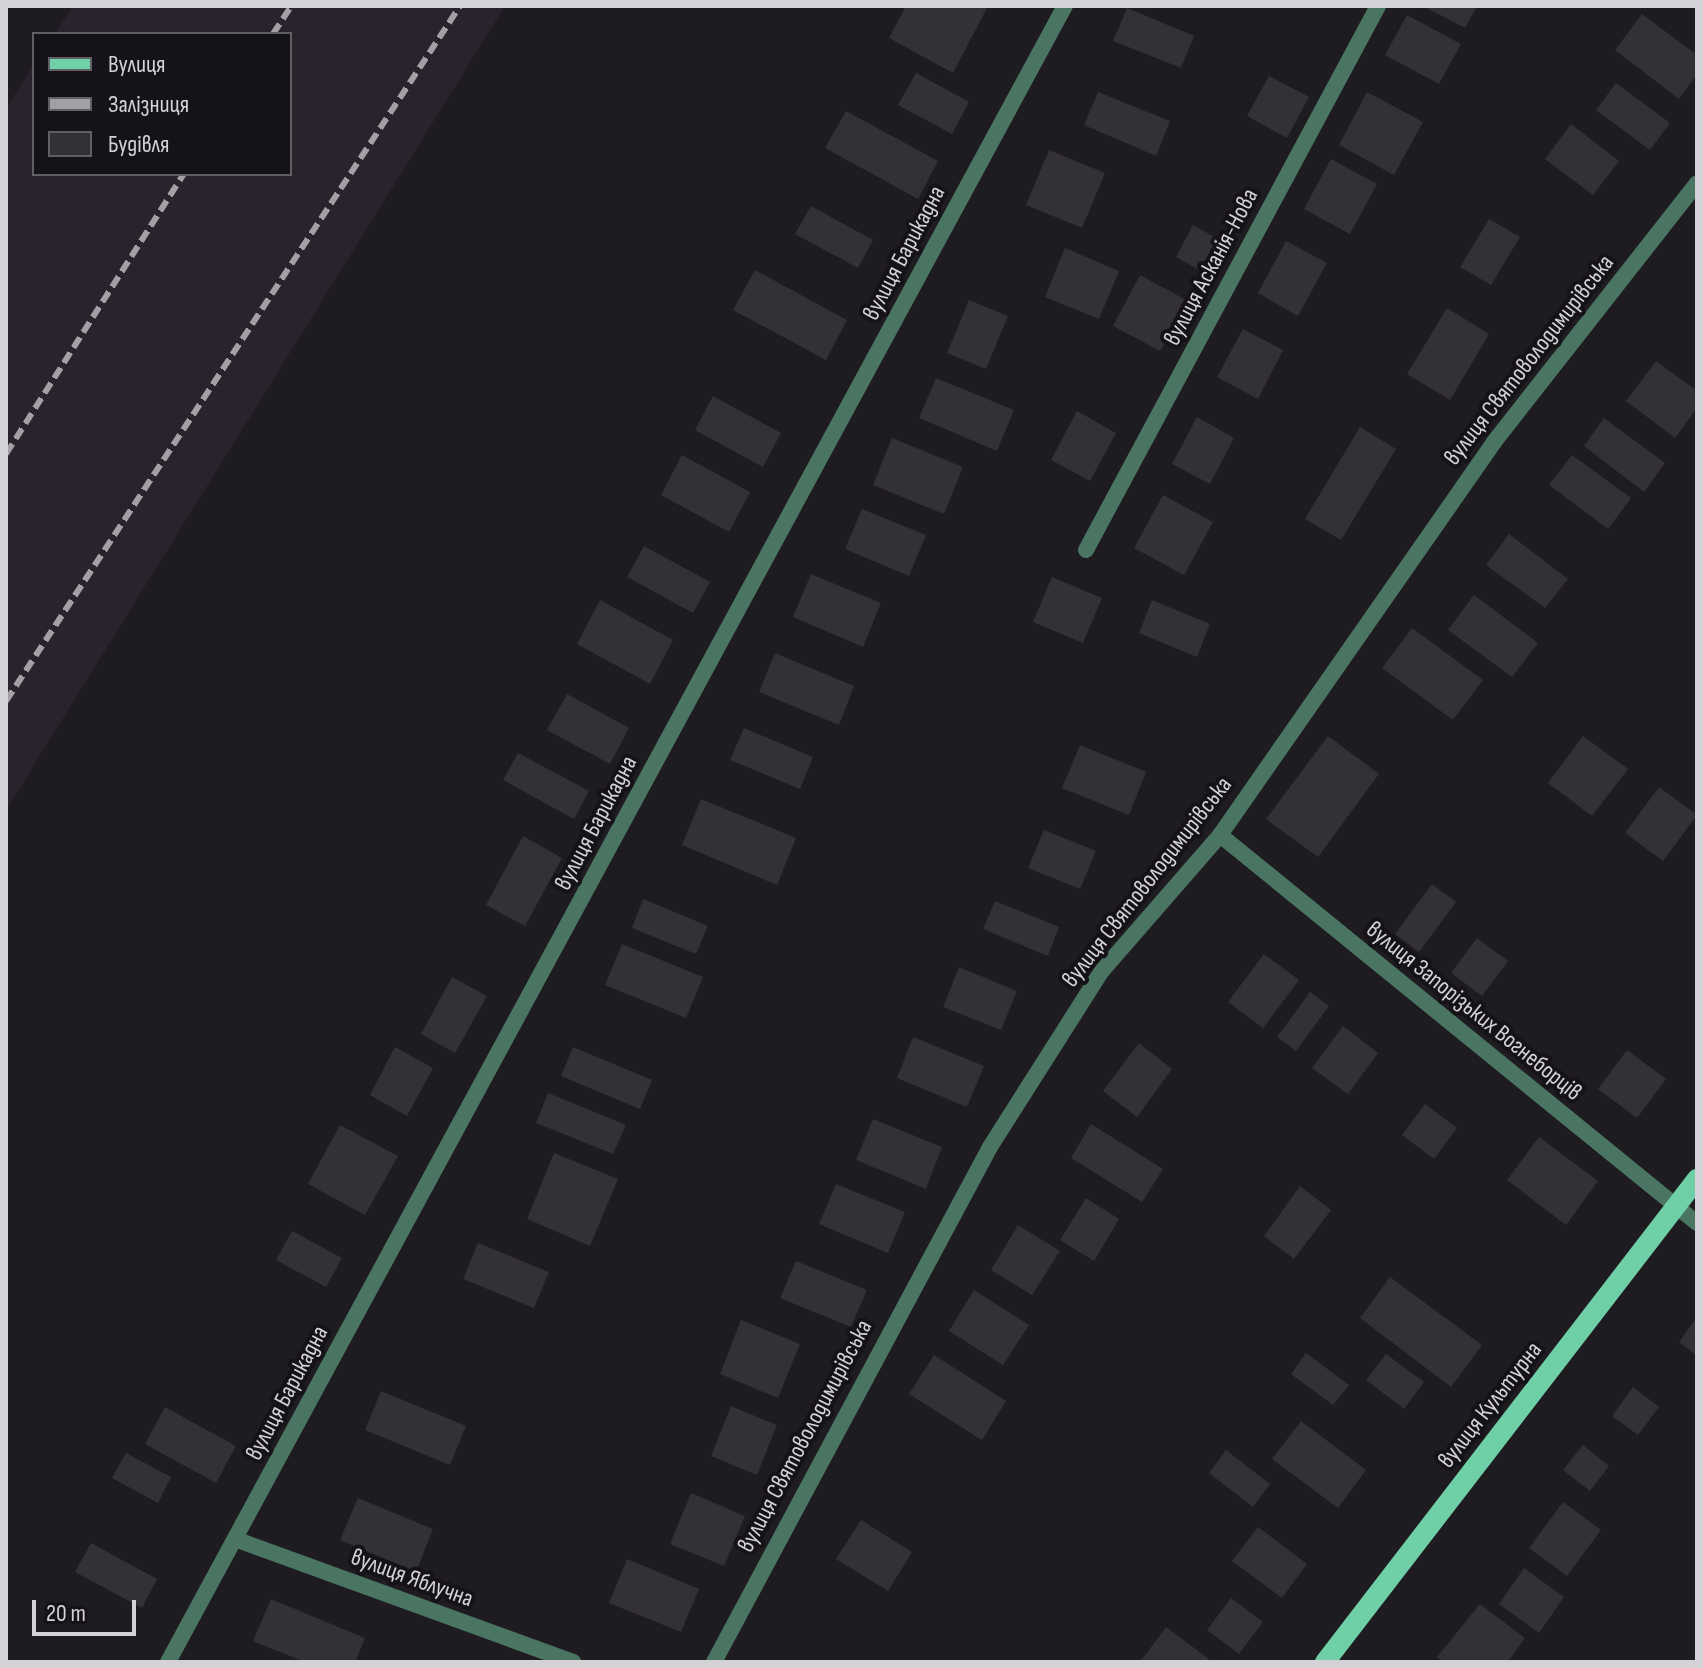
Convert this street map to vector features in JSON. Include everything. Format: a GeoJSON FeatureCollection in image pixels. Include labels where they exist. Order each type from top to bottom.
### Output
{"type":"FeatureCollection","features":[{"type":"Feature","properties":{"kind":"main road","name":"вулиця Культурна"},"geometry":{"type":"LineString","coordinates":[[1325,1662],[1697,1179]]}},
{"type":"Feature","properties":{"kind":"street","name":"вулиця Барикадна"},"geometry":{"type":"LineString","coordinates":[[168,1662],[1065,6]]}},
{"type":"Feature","properties":{"kind":"street","name":"вулиця Асканія-Нова"},"geometry":{"type":"LineString","coordinates":[[1086,550],[1378,6]]}},
{"type":"Feature","properties":{"kind":"street","name":"вулиця Святоволодимирівська"},"geometry":{"type":"LineString","coordinates":[[714,1662],[990,1147],[1101,972],[1220,835],[1494,442],[1697,183]]}},
{"type":"Feature","properties":{"kind":"street","name":"вулиця Запорізьких Вогнеборців"},"geometry":{"type":"LineString","coordinates":[[1220,835],[1697,1223]]}},
{"type":"Feature","properties":{"kind":"street","name":"вулиця Яблучна"},"geometry":{"type":"LineString","coordinates":[[235,1539],[573,1662]]}},
{"type":"Feature","properties":{"kind":"shaded area"},"geometry":{"type":"Polygon","coordinates":[[[73,6],[505,6],[6,810],[6,108],[32,68],[32,176],[292,176],[292,32],[56,32],[73,6]]]}},
{"type":"Feature","properties":{"kind":"building"},"geometry":{"type":"Polygon","coordinates":[[[906,6],[988,6],[953,73],[889,38],[906,6]]]}},
{"type":"Feature","properties":{"kind":"building"},"geometry":{"type":"Polygon","coordinates":[[[1423,6],[1477,6],[1465,28],[1423,6]]]}},
{"type":"Feature","properties":{"kind":"building"},"geometry":{"type":"Polygon","coordinates":[[[1127,8],[1194,36],[1181,68],[1113,41],[1127,8]]]}},
{"type":"Feature","properties":{"kind":"building"},"geometry":{"type":"Polygon","coordinates":[[[1642,14],[1697,55],[1697,74],[1679,99],[1615,50],[1642,14]]]}},
{"type":"Feature","properties":{"kind":"building"},"geometry":{"type":"Polygon","coordinates":[[[1407,15],[1461,44],[1439,84],[1385,55],[1407,15]]]}},
{"type":"Feature","properties":{"kind":"building"},"geometry":{"type":"Polygon","coordinates":[[[916,73],[969,102],[952,134],[898,105],[916,73]]]}},
{"type":"Feature","properties":{"kind":"building"},"geometry":{"type":"Polygon","coordinates":[[[1269,76],[1309,97],[1287,138],[1247,116],[1269,76]]]}},
{"type":"Feature","properties":{"kind":"building"},"geometry":{"type":"Polygon","coordinates":[[[1616,83],[1670,123],[1650,150],[1596,110],[1616,83]]]}},
{"type":"Feature","properties":{"kind":"building"},"geometry":{"type":"Polygon","coordinates":[[[1098,92],[1170,121],[1156,156],[1084,125],[1098,92]]]}},
{"type":"Feature","properties":{"kind":"building"},"geometry":{"type":"Polygon","coordinates":[[[1367,92],[1423,122],[1394,175],[1339,145],[1367,92]]]}},
{"type":"Feature","properties":{"kind":"building"},"geometry":{"type":"Polygon","coordinates":[[[846,111],[938,161],[918,199],[825,148],[846,111]]]}},
{"type":"Feature","properties":{"kind":"building"},"geometry":{"type":"Polygon","coordinates":[[[1571,124],[1619,161],[1593,195],[1545,159],[1571,124]]]}},
{"type":"Feature","properties":{"kind":"building"},"geometry":{"type":"Polygon","coordinates":[[[1049,150],[1105,173],[1082,228],[1026,205],[1049,150]]]}},
{"type":"Feature","properties":{"kind":"building"},"geometry":{"type":"Polygon","coordinates":[[[1331,159],[1377,184],[1350,234],[1304,209],[1331,159]]]}},
{"type":"Feature","properties":{"kind":"building"},"geometry":{"type":"Polygon","coordinates":[[[811,206],[873,240],[858,268],[795,234],[811,206]]]}},
{"type":"Feature","properties":{"kind":"building"},"geometry":{"type":"Polygon","coordinates":[[[1489,219],[1520,237],[1491,285],[1460,267],[1489,219]]]}},
{"type":"Feature","properties":{"kind":"building"},"geometry":{"type":"Polygon","coordinates":[[[1193,225],[1227,244],[1210,276],[1176,257],[1193,225]]]}},
{"type":"Feature","properties":{"kind":"building"},"geometry":{"type":"Polygon","coordinates":[[[1286,241],[1327,263],[1298,316],[1258,293],[1286,241]]]}},
{"type":"Feature","properties":{"kind":"building"},"geometry":{"type":"Polygon","coordinates":[[[1065,248],[1119,271],[1099,319],[1045,297],[1065,248]]]}},
{"type":"Feature","properties":{"kind":"building"},"geometry":{"type":"Polygon","coordinates":[[[755,270],[847,320],[826,360],[733,310],[755,270]]]}},
{"type":"Feature","properties":{"kind":"building"},"geometry":{"type":"Polygon","coordinates":[[[1140,275],[1188,301],[1160,351],[1113,326],[1140,275]]]}},
{"type":"Feature","properties":{"kind":"building"},"geometry":{"type":"Polygon","coordinates":[[[969,300],[1008,316],[986,369],[947,353],[969,300]]]}},
{"type":"Feature","properties":{"kind":"building"},"geometry":{"type":"Polygon","coordinates":[[[1447,308],[1489,334],[1450,400],[1407,374],[1447,308]]]}},
{"type":"Feature","properties":{"kind":"building"},"geometry":{"type":"Polygon","coordinates":[[[1243,329],[1283,350],[1258,399],[1217,377],[1243,329]]]}},
{"type":"Feature","properties":{"kind":"building"},"geometry":{"type":"Polygon","coordinates":[[[1656,361],[1697,391],[1697,408],[1675,438],[1626,401],[1656,361]]]}},
{"type":"Feature","properties":{"kind":"building"},"geometry":{"type":"Polygon","coordinates":[[[936,378],[1014,410],[997,451],[919,418],[936,378]]]}},
{"type":"Feature","properties":{"kind":"building"},"geometry":{"type":"Polygon","coordinates":[[[713,396],[781,433],[763,467],[695,430],[713,396]]]}},
{"type":"Feature","properties":{"kind":"building"},"geometry":{"type":"Polygon","coordinates":[[[1077,411],[1116,433],[1090,481],[1051,460],[1077,411]]]}},
{"type":"Feature","properties":{"kind":"building"},"geometry":{"type":"Polygon","coordinates":[[[1197,417],[1234,438],[1210,484],[1172,464],[1197,417]]]}},
{"type":"Feature","properties":{"kind":"building"},"geometry":{"type":"Polygon","coordinates":[[[1604,418],[1665,463],[1644,492],[1584,446],[1604,418]]]}},
{"type":"Feature","properties":{"kind":"building"},"geometry":{"type":"Polygon","coordinates":[[[1360,427],[1396,449],[1341,540],[1305,519],[1360,427]]]}},
{"type":"Feature","properties":{"kind":"building"},"geometry":{"type":"Polygon","coordinates":[[[892,438],[963,467],[944,514],[873,485],[892,438]]]}},
{"type":"Feature","properties":{"kind":"building"},"geometry":{"type":"Polygon","coordinates":[[[682,455],[750,492],[729,532],[661,495],[682,455]]]}},
{"type":"Feature","properties":{"kind":"building"},"geometry":{"type":"Polygon","coordinates":[[[1572,455],[1631,498],[1608,529],[1549,485],[1572,455]]]}},
{"type":"Feature","properties":{"kind":"building"},"geometry":{"type":"Polygon","coordinates":[[[1163,495],[1213,522],[1184,575],[1134,548],[1163,495]]]}},
{"type":"Feature","properties":{"kind":"building"},"geometry":{"type":"Polygon","coordinates":[[[862,509],[926,535],[909,576],[845,549],[862,509]]]}},
{"type":"Feature","properties":{"kind":"building"},"geometry":{"type":"Polygon","coordinates":[[[1509,534],[1568,579],[1545,608],[1486,565],[1509,534]]]}},
{"type":"Feature","properties":{"kind":"building"},"geometry":{"type":"Polygon","coordinates":[[[644,546],[710,582],[693,613],[627,577],[644,546]]]}},
{"type":"Feature","properties":{"kind":"building"},"geometry":{"type":"Polygon","coordinates":[[[811,574],[881,603],[863,647],[793,617],[811,574]]]}},
{"type":"Feature","properties":{"kind":"building"},"geometry":{"type":"Polygon","coordinates":[[[1052,577],[1102,598],[1083,643],[1033,622],[1052,577]]]}},
{"type":"Feature","properties":{"kind":"building"},"geometry":{"type":"Polygon","coordinates":[[[1474,595],[1538,643],[1512,677],[1448,630],[1474,595]]]}},
{"type":"Feature","properties":{"kind":"building"},"geometry":{"type":"Polygon","coordinates":[[[600,600],[673,640],[650,684],[577,644],[600,600]]]}},
{"type":"Feature","properties":{"kind":"building"},"geometry":{"type":"Polygon","coordinates":[[[1152,600],[1210,624],[1197,657],[1139,633],[1152,600]]]}},
{"type":"Feature","properties":{"kind":"building"},"geometry":{"type":"Polygon","coordinates":[[[1412,628],[1483,680],[1453,720],[1382,668],[1412,628]]]}},
{"type":"Feature","properties":{"kind":"building"},"geometry":{"type":"Polygon","coordinates":[[[775,653],[854,686],[839,725],[759,692],[775,653]]]}},
{"type":"Feature","properties":{"kind":"building"},"geometry":{"type":"Polygon","coordinates":[[[567,694],[629,728],[610,764],[547,730],[567,694]]]}},
{"type":"Feature","properties":{"kind":"building"},"geometry":{"type":"Polygon","coordinates":[[[744,728],[813,757],[800,789],[730,760],[744,728]]]}},
{"type":"Feature","properties":{"kind":"building"},"geometry":{"type":"Polygon","coordinates":[[[1328,736],[1379,774],[1318,857],[1266,819],[1328,736]]]}},
{"type":"Feature","properties":{"kind":"building"},"geometry":{"type":"Polygon","coordinates":[[[1583,736],[1628,769],[1592,816],[1548,783],[1583,736]]]}},
{"type":"Feature","properties":{"kind":"building"},"geometry":{"type":"Polygon","coordinates":[[[1080,745],[1146,772],[1129,815],[1062,788],[1080,745]]]}},
{"type":"Feature","properties":{"kind":"building"},"geometry":{"type":"Polygon","coordinates":[[[518,753],[589,791],[574,819],[503,780],[518,753]]]}},
{"type":"Feature","properties":{"kind":"building"},"geometry":{"type":"Polygon","coordinates":[[[1659,787],[1697,815],[1663,861],[1625,833],[1659,787]]]}},
{"type":"Feature","properties":{"kind":"building"},"geometry":{"type":"Polygon","coordinates":[[[701,799],[796,838],[777,885],[682,845],[701,799]]]}},
{"type":"Feature","properties":{"kind":"building"},"geometry":{"type":"Polygon","coordinates":[[[1044,830],[1096,851],[1080,889],[1028,868],[1044,830]]]}},
{"type":"Feature","properties":{"kind":"building"},"geometry":{"type":"Polygon","coordinates":[[[523,836],[562,858],[525,926],[486,905],[523,836]]]}},
{"type":"Feature","properties":{"kind":"building"},"geometry":{"type":"Polygon","coordinates":[[[1432,884],[1456,902],[1419,952],[1395,934],[1432,884]]]}},
{"type":"Feature","properties":{"kind":"building"},"geometry":{"type":"Polygon","coordinates":[[[643,899],[708,926],[696,954],[632,928],[643,899]]]}},
{"type":"Feature","properties":{"kind":"building"},"geometry":{"type":"Polygon","coordinates":[[[995,901],[1059,927],[1048,956],[983,929],[995,901]]]}},
{"type":"Feature","properties":{"kind":"building"},"geometry":{"type":"Polygon","coordinates":[[[1477,938],[1508,961],[1482,996],[1451,973],[1477,938]]]}},
{"type":"Feature","properties":{"kind":"building"},"geometry":{"type":"Polygon","coordinates":[[[622,944],[703,977],[686,1018],[605,985],[622,944]]]}},
{"type":"Feature","properties":{"kind":"building"},"geometry":{"type":"Polygon","coordinates":[[[1264,954],[1299,980],[1263,1028],[1228,1002],[1264,954]]]}},
{"type":"Feature","properties":{"kind":"building"},"geometry":{"type":"Polygon","coordinates":[[[959,967],[1017,991],[1001,1030],[943,1007],[959,967]]]}},
{"type":"Feature","properties":{"kind":"building"},"geometry":{"type":"Polygon","coordinates":[[[452,977],[487,996],[455,1053],[421,1034],[452,977]]]}},
{"type":"Feature","properties":{"kind":"building"},"geometry":{"type":"Polygon","coordinates":[[[1310,992],[1329,1006],[1296,1051],[1277,1037],[1310,992]]]}},
{"type":"Feature","properties":{"kind":"building"},"geometry":{"type":"Polygon","coordinates":[[[1343,1026],[1378,1053],[1348,1094],[1312,1068],[1343,1026]]]}},
{"type":"Feature","properties":{"kind":"building"},"geometry":{"type":"Polygon","coordinates":[[[913,1037],[984,1066],[967,1107],[897,1078],[913,1037]]]}},
{"type":"Feature","properties":{"kind":"building"},"geometry":{"type":"Polygon","coordinates":[[[1139,1043],[1172,1069],[1137,1117],[1103,1091],[1139,1043]]]}},
{"type":"Feature","properties":{"kind":"building"},"geometry":{"type":"Polygon","coordinates":[[[395,1047],[433,1068],[407,1116],[370,1095],[395,1047]]]}},
{"type":"Feature","properties":{"kind":"building"},"geometry":{"type":"Polygon","coordinates":[[[573,1047],[652,1080],[640,1109],[561,1076],[573,1047]]]}},
{"type":"Feature","properties":{"kind":"building"},"geometry":{"type":"Polygon","coordinates":[[[1627,1050],[1666,1079],[1637,1118],[1598,1089],[1627,1050]]]}},
{"type":"Feature","properties":{"kind":"building"},"geometry":{"type":"Polygon","coordinates":[[[548,1093],[626,1125],[613,1154],[536,1123],[548,1093]]]}},
{"type":"Feature","properties":{"kind":"building"},"geometry":{"type":"Polygon","coordinates":[[[1425,1104],[1457,1128],[1434,1159],[1402,1135],[1425,1104]]]}},
{"type":"Feature","properties":{"kind":"building"},"geometry":{"type":"Polygon","coordinates":[[[873,1119],[942,1147],[926,1189],[856,1160],[873,1119]]]}},
{"type":"Feature","properties":{"kind":"building"},"geometry":{"type":"Polygon","coordinates":[[[1091,1124],[1163,1169],[1142,1202],[1071,1158],[1091,1124]]]}},
{"type":"Feature","properties":{"kind":"building"},"geometry":{"type":"Polygon","coordinates":[[[340,1125],[398,1156],[365,1215],[308,1184],[340,1125]]]}},
{"type":"Feature","properties":{"kind":"building"},"geometry":{"type":"Polygon","coordinates":[[[1539,1137],[1598,1181],[1566,1225],[1507,1180],[1539,1137]]]}},
{"type":"Feature","properties":{"kind":"building"},"geometry":{"type":"Polygon","coordinates":[[[554,1153],[618,1179],[590,1246],[527,1219],[554,1153]]]}},
{"type":"Feature","properties":{"kind":"building"},"geometry":{"type":"Polygon","coordinates":[[[836,1184],[905,1212],[888,1253],[819,1224],[836,1184]]]}},
{"type":"Feature","properties":{"kind":"building"},"geometry":{"type":"Polygon","coordinates":[[[1300,1186],[1331,1210],[1294,1259],[1264,1236],[1300,1186]]]}},
{"type":"Feature","properties":{"kind":"building"},"geometry":{"type":"Polygon","coordinates":[[[1086,1198],[1119,1219],[1094,1261],[1060,1240],[1086,1198]]]}},
{"type":"Feature","properties":{"kind":"building"},"geometry":{"type":"Polygon","coordinates":[[[1018,1225],[1060,1251],[1032,1295],[991,1270],[1018,1225]]]}},
{"type":"Feature","properties":{"kind":"building"},"geometry":{"type":"Polygon","coordinates":[[[292,1231],[342,1258],[326,1287],[276,1260],[292,1231]]]}},
{"type":"Feature","properties":{"kind":"building"},"geometry":{"type":"Polygon","coordinates":[[[478,1243],[549,1272],[534,1308],[463,1279],[478,1243]]]}},
{"type":"Feature","properties":{"kind":"building"},"geometry":{"type":"Polygon","coordinates":[[[796,1261],[867,1290],[851,1327],[780,1298],[796,1261]]]}},
{"type":"Feature","properties":{"kind":"building"},"geometry":{"type":"Polygon","coordinates":[[[1390,1277],[1482,1345],[1451,1387],[1360,1318],[1390,1277]]]}},
{"type":"Feature","properties":{"kind":"building"},"geometry":{"type":"Polygon","coordinates":[[[974,1290],[1029,1325],[1003,1365],[949,1331],[974,1290]]]}},
{"type":"Feature","properties":{"kind":"building"},"geometry":{"type":"Polygon","coordinates":[[[1697,1317],[1697,1356],[1679,1342],[1697,1317]]]}},
{"type":"Feature","properties":{"kind":"building"},"geometry":{"type":"Polygon","coordinates":[[[741,1320],[800,1344],[778,1398],[720,1374],[741,1320]]]}},
{"type":"Feature","properties":{"kind":"building"},"geometry":{"type":"Polygon","coordinates":[[[1306,1353],[1349,1385],[1333,1405],[1291,1374],[1306,1353]]]}},
{"type":"Feature","properties":{"kind":"building"},"geometry":{"type":"Polygon","coordinates":[[[1386,1354],[1424,1382],[1404,1409],[1366,1380],[1386,1354]]]}},
{"type":"Feature","properties":{"kind":"building"},"geometry":{"type":"Polygon","coordinates":[[[934,1355],[1006,1401],[982,1440],[909,1394],[934,1355]]]}},
{"type":"Feature","properties":{"kind":"building"},"geometry":{"type":"Polygon","coordinates":[[[1633,1387],[1659,1407],[1638,1435],[1612,1416],[1633,1387]]]}},
{"type":"Feature","properties":{"kind":"building"},"geometry":{"type":"Polygon","coordinates":[[[381,1391],[466,1426],[450,1465],[365,1430],[381,1391]]]}},
{"type":"Feature","properties":{"kind":"building"},"geometry":{"type":"Polygon","coordinates":[[[731,1406],[777,1425],[757,1475],[711,1456],[731,1406]]]}},
{"type":"Feature","properties":{"kind":"building"},"geometry":{"type":"Polygon","coordinates":[[[165,1407],[236,1446],[216,1483],[145,1444],[165,1407]]]}},
{"type":"Feature","properties":{"kind":"building"},"geometry":{"type":"Polygon","coordinates":[[[1301,1421],[1366,1470],[1338,1508],[1272,1459],[1301,1421]]]}},
{"type":"Feature","properties":{"kind":"building"},"geometry":{"type":"Polygon","coordinates":[[[1583,1445],[1609,1466],[1590,1491],[1563,1470],[1583,1445]]]}},
{"type":"Feature","properties":{"kind":"building"},"geometry":{"type":"Polygon","coordinates":[[[1226,1450],[1270,1484],[1253,1507],[1209,1473],[1226,1450]]]}},
{"type":"Feature","properties":{"kind":"building"},"geometry":{"type":"Polygon","coordinates":[[[126,1453],[171,1477],[158,1503],[112,1478],[126,1453]]]}},
{"type":"Feature","properties":{"kind":"building"},"geometry":{"type":"Polygon","coordinates":[[[691,1493],[745,1516],[724,1566],[670,1544],[691,1493]]]}},
{"type":"Feature","properties":{"kind":"building"},"geometry":{"type":"Polygon","coordinates":[[[358,1498],[433,1529],[416,1572],[340,1540],[358,1498]]]}},
{"type":"Feature","properties":{"kind":"building"},"geometry":{"type":"Polygon","coordinates":[[[1563,1502],[1601,1530],[1567,1576],[1529,1548],[1563,1502]]]}},
{"type":"Feature","properties":{"kind":"building"},"geometry":{"type":"Polygon","coordinates":[[[861,1520],[912,1552],[888,1591],[836,1559],[861,1520]]]}},
{"type":"Feature","properties":{"kind":"building"},"geometry":{"type":"Polygon","coordinates":[[[1258,1527],[1307,1564],[1282,1598],[1232,1561],[1258,1527]]]}},
{"type":"Feature","properties":{"kind":"building"},"geometry":{"type":"Polygon","coordinates":[[[91,1543],[157,1579],[142,1608],[75,1572],[91,1543]]]}},
{"type":"Feature","properties":{"kind":"building"},"geometry":{"type":"Polygon","coordinates":[[[627,1559],[699,1589],[681,1632],[609,1603],[627,1559]]]}},
{"type":"Feature","properties":{"kind":"building"},"geometry":{"type":"Polygon","coordinates":[[[1524,1568],[1564,1597],[1539,1633],[1499,1604],[1524,1568]]]}},
{"type":"Feature","properties":{"kind":"building"},"geometry":{"type":"Polygon","coordinates":[[[1231,1598],[1263,1622],[1239,1654],[1207,1630],[1231,1598]]]}},
{"type":"Feature","properties":{"kind":"building"},"geometry":{"type":"Polygon","coordinates":[[[271,1599],[365,1638],[355,1662],[305,1662],[253,1641],[271,1599]]]}},
{"type":"Feature","properties":{"kind":"building"},"geometry":{"type":"Polygon","coordinates":[[[1480,1604],[1525,1638],[1508,1662],[1444,1662],[1437,1657],[1480,1604]]]}},
{"type":"Feature","properties":{"kind":"building"},"geometry":{"type":"Polygon","coordinates":[[[1166,1627],[1209,1659],[1207,1662],[1140,1662],[1166,1627]]]}},
{"type":"Feature","properties":{"kind":"railway"},"geometry":{"type":"LineString","coordinates":[[274,32],[291,6]]}},
{"type":"Feature","properties":{"kind":"railway"},"geometry":{"type":"LineString","coordinates":[[6,701],[460,6]]}},
{"type":"Feature","properties":{"kind":"railway"},"geometry":{"type":"LineString","coordinates":[[6,454],[183,176]]}}]}
